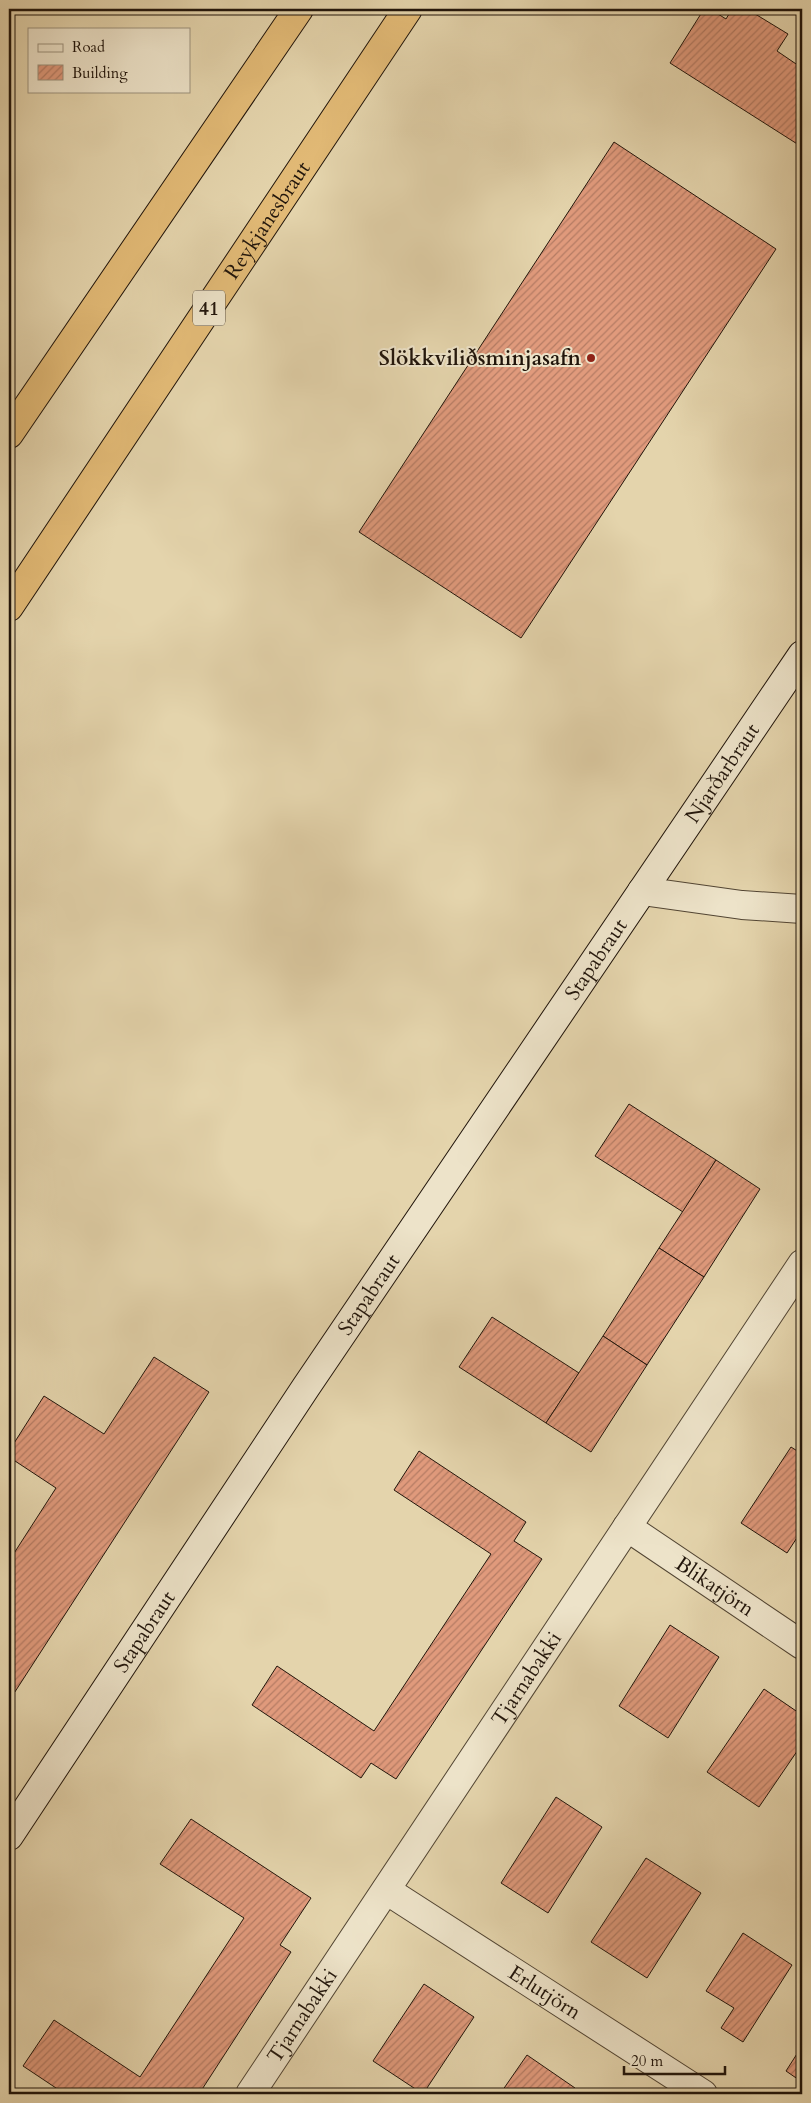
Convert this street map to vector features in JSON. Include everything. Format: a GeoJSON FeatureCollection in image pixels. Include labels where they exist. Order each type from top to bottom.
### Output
{"type":"FeatureCollection","features":[{"type":"Feature","properties":{"kind":"highway"},"geometry":{"type":"LineString","coordinates":[[9,434],[299,9]]}},
{"type":"Feature","properties":{"kind":"highway","name":"Reykjanesbraut"},"geometry":{"type":"LineString","coordinates":[[9,607],[408,9]]}},
{"type":"Feature","properties":{"kind":"street","name":"Njarðarbraut"},"geometry":{"type":"LineString","coordinates":[[642,890],[802,655]]}},
{"type":"Feature","properties":{"kind":"street"},"geometry":{"type":"LineString","coordinates":[[642,890],[742,904],[802,909]]}},
{"type":"Feature","properties":{"kind":"street","name":"Stapabraut"},"geometry":{"type":"LineString","coordinates":[[9,1836],[306,1387],[642,890]]}},
{"type":"Feature","properties":{"kind":"street","name":"Tjarnabakki"},"geometry":{"type":"LineString","coordinates":[[250,2094],[802,1264]]}},
{"type":"Feature","properties":{"kind":"street","name":"Blikatjörn"},"geometry":{"type":"LineString","coordinates":[[627,1528],[802,1645]]}},
{"type":"Feature","properties":{"kind":"street","name":"Erlutjörn"},"geometry":{"type":"LineString","coordinates":[[386,1890],[703,2094]]}},
{"type":"Feature","properties":{"kind":"building"},"geometry":{"type":"Polygon","coordinates":[[[704,9],[710,9],[726,19],[732,9],[747,9],[788,34],[777,51],[802,68],[802,147],[670,63],[704,9]]]}},
{"type":"Feature","properties":{"kind":"building"},"geometry":{"type":"Polygon","coordinates":[[[614,142],[776,249],[521,638],[359,532],[614,142]]]}},
{"type":"Feature","properties":{"kind":"building"},"geometry":{"type":"Polygon","coordinates":[[[629,1104],[716,1160],[683,1212],[595,1156],[629,1104]]]}},
{"type":"Feature","properties":{"kind":"building"},"geometry":{"type":"Polygon","coordinates":[[[716,1160],[760,1189],[704,1277],[659,1248],[716,1160]]]}},
{"type":"Feature","properties":{"kind":"building"},"geometry":{"type":"Polygon","coordinates":[[[659,1248],[704,1277],[647,1365],[603,1336],[659,1248]]]}},
{"type":"Feature","properties":{"kind":"building"},"geometry":{"type":"Polygon","coordinates":[[[492,1317],[579,1373],[546,1423],[459,1367],[492,1317]]]}},
{"type":"Feature","properties":{"kind":"building"},"geometry":{"type":"Polygon","coordinates":[[[603,1336],[647,1365],[591,1452],[546,1423],[603,1336]]]}},
{"type":"Feature","properties":{"kind":"building"},"geometry":{"type":"Polygon","coordinates":[[[154,1357],[209,1392],[9,1701],[9,1561],[56,1488],[9,1457],[9,1451],[44,1396],[104,1434],[154,1357]]]}},
{"type":"Feature","properties":{"kind":"building"},"geometry":{"type":"Polygon","coordinates":[[[791,1447],[802,1454],[802,1530],[787,1553],[741,1523],[791,1447]]]}},
{"type":"Feature","properties":{"kind":"building"},"geometry":{"type":"Polygon","coordinates":[[[419,1451],[526,1522],[514,1541],[542,1559],[396,1779],[371,1763],[361,1778],[252,1705],[277,1666],[374,1731],[491,1554],[394,1490],[419,1451]]]}},
{"type":"Feature","properties":{"kind":"building"},"geometry":{"type":"Polygon","coordinates":[[[670,1625],[719,1657],[668,1738],[619,1706],[670,1625]]]}},
{"type":"Feature","properties":{"kind":"building"},"geometry":{"type":"Polygon","coordinates":[[[764,1689],[802,1715],[802,1744],[759,1807],[707,1772],[764,1689]]]}},
{"type":"Feature","properties":{"kind":"building"},"geometry":{"type":"Polygon","coordinates":[[[556,1797],[602,1827],[548,1913],[501,1883],[556,1797]]]}},
{"type":"Feature","properties":{"kind":"building"},"geometry":{"type":"Polygon","coordinates":[[[191,1819],[311,1898],[280,1945],[291,1952],[199,2094],[65,2094],[23,2066],[54,2020],[140,2077],[244,1918],[160,1864],[191,1819]]]}},
{"type":"Feature","properties":{"kind":"building"},"geometry":{"type":"Polygon","coordinates":[[[646,1858],[701,1893],[647,1978],[591,1942],[646,1858]]]}},
{"type":"Feature","properties":{"kind":"building"},"geometry":{"type":"Polygon","coordinates":[[[743,1933],[792,1965],[743,2042],[721,2028],[734,2008],[706,1991],[743,1933]]]}},
{"type":"Feature","properties":{"kind":"building"},"geometry":{"type":"Polygon","coordinates":[[[424,1984],[474,2017],[423,2094],[373,2061],[424,1984]]]}},
{"type":"Feature","properties":{"kind":"building"},"geometry":{"type":"Polygon","coordinates":[[[802,2046],[802,2082],[786,2071],[802,2046]]]}},
{"type":"Feature","properties":{"kind":"building"},"geometry":{"type":"Polygon","coordinates":[[[527,2055],[575,2088],[571,2094],[500,2094],[527,2055]]]}},
{"type":"Feature","properties":{"kind":"place","name":"Slökkviliðsminjasafn"},"geometry":{"type":"Point","coordinates":[591,358]}}]}
